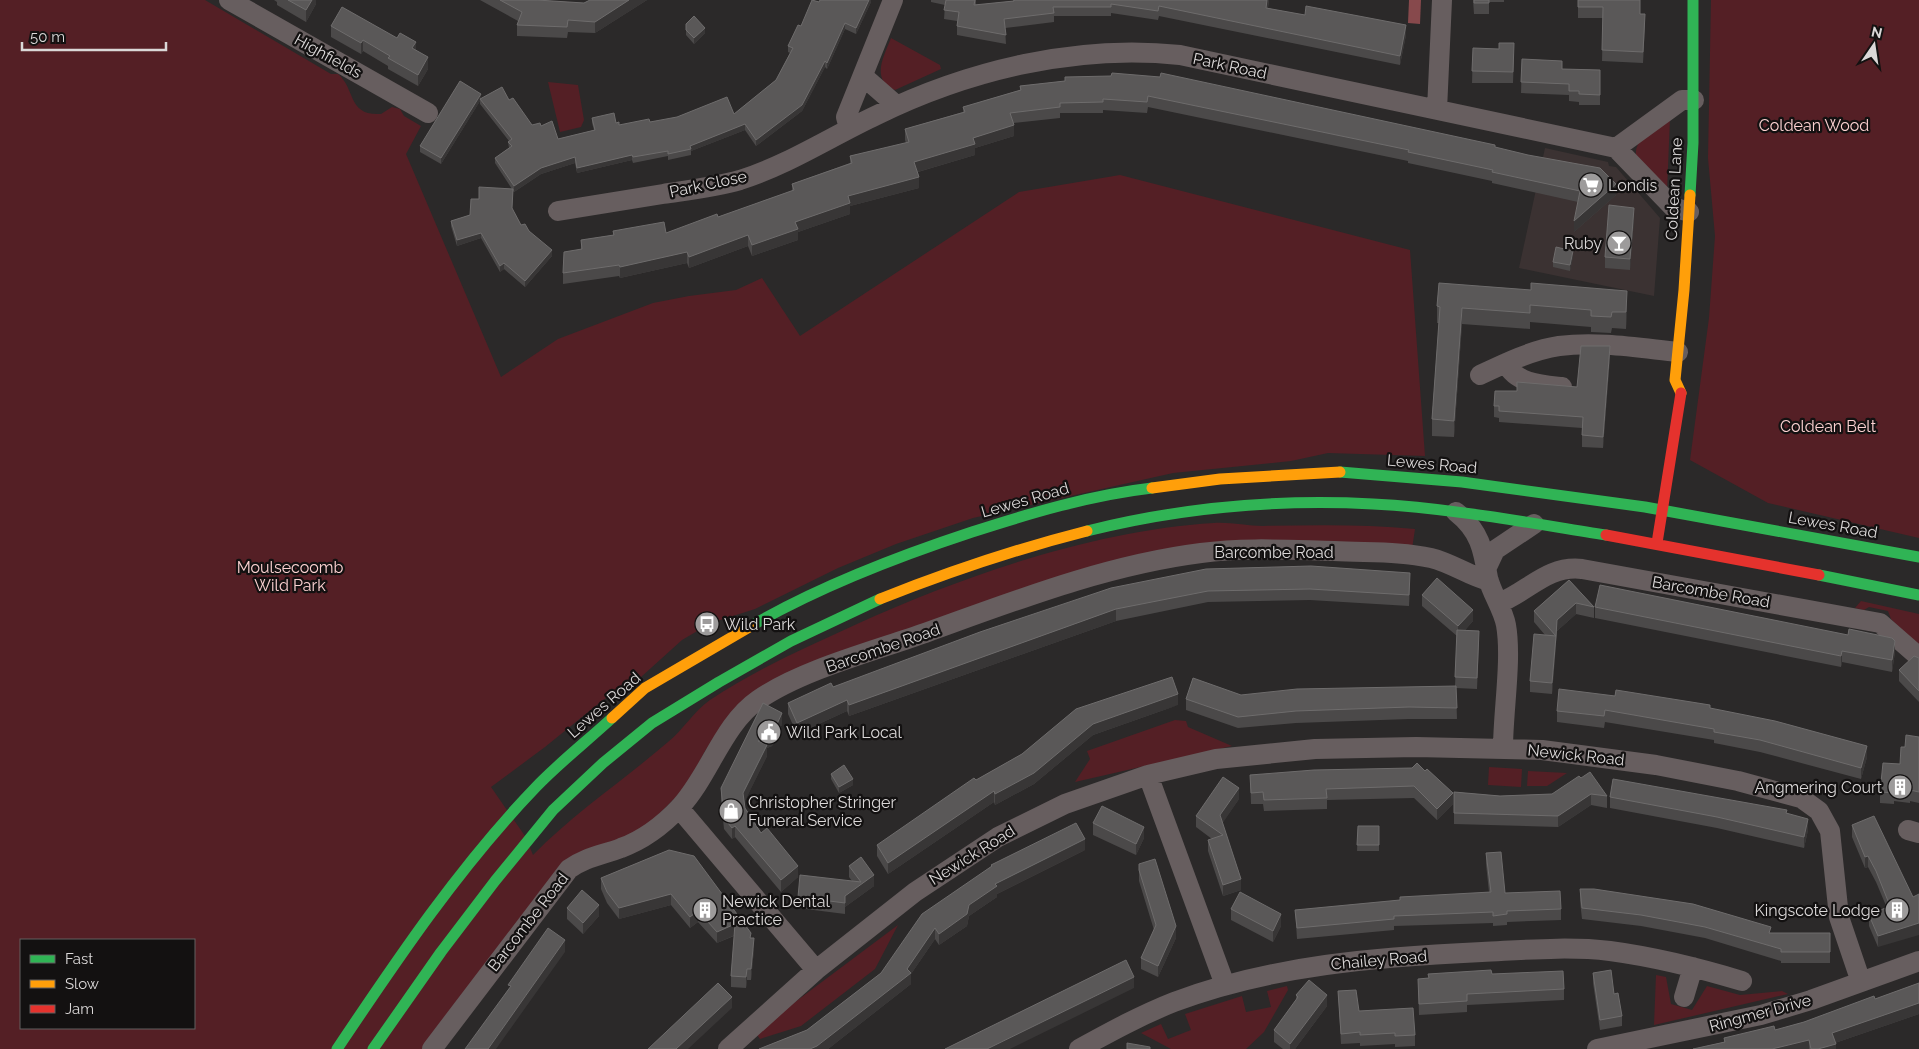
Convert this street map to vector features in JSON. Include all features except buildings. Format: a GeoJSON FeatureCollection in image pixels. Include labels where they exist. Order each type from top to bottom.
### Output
{"type":"FeatureCollection","features":[{"type":"Feature","properties":{"kind":"main road","name":"Coldean Lane"},"geometry":{"type":"LineString","coordinates":[[1657,543],[1664,511],[1681,394],[1675,380],[1689,212],[1694,100],[1693,0]]}},
{"type":"Feature","properties":{"kind":"main road"},"geometry":{"type":"LineString","coordinates":[[1665,391],[1675,380]]}},
{"type":"Feature","properties":{"kind":"main road"},"geometry":{"type":"LineString","coordinates":[[1340,472],[1414,482],[1444,489],[1449,504]]}},
{"type":"Feature","properties":{"kind":"main road","name":"Lewes Road"},"geometry":{"type":"LineString","coordinates":[[337,1049],[394,963],[484,845],[537,786],[645,688],[755,623],[844,579],[930,546],[1016,518],[1117,492],[1220,479],[1340,472],[1462,482],[1645,507],[1919,557]]}},
{"type":"Feature","properties":{"kind":"main road"},"geometry":{"type":"LineString","coordinates":[[373,1049],[471,908],[556,807],[632,738],[778,646],[857,607],[939,575],[1024,548],[1122,523],[1223,507],[1348,503],[1449,504],[1534,524],[1639,536],[1657,543],[1919,595]]}},
{"type":"Feature","properties":{"kind":"street","name":"Highfields"},"geometry":{"type":"LineString","coordinates":[[229,0],[428,112]]}},
{"type":"Feature","properties":{"kind":"street"},"geometry":{"type":"LineString","coordinates":[[849,128],[846,117],[864,77],[893,0]]}},
{"type":"Feature","properties":{"kind":"street"},"geometry":{"type":"LineString","coordinates":[[1437,110],[1442,0]]}},
{"type":"Feature","properties":{"kind":"street","name":"Park Road"},"geometry":{"type":"LineString","coordinates":[[849,128],[896,106],[966,78],[1036,62],[1084,56],[1155,52],[1180,55],[1616,148]]}},
{"type":"Feature","properties":{"kind":"street"},"geometry":{"type":"LineString","coordinates":[[864,77],[896,106]]}},
{"type":"Feature","properties":{"kind":"street"},"geometry":{"type":"LineString","coordinates":[[1689,212],[1674,208],[1616,148],[1682,100],[1694,100]]}},
{"type":"Feature","properties":{"kind":"street","name":"Park Close"},"geometry":{"type":"LineString","coordinates":[[558,210],[714,186],[741,179],[782,162],[849,128]]}},
{"type":"Feature","properties":{"kind":"street"},"geometry":{"type":"LineString","coordinates":[[1480,375],[1506,363],[1550,348],[1580,345],[1678,352]]}},
{"type":"Feature","properties":{"kind":"street"},"geometry":{"type":"LineString","coordinates":[[1506,363],[1512,374],[1528,382],[1562,387]]}},
{"type":"Feature","properties":{"kind":"street"},"geometry":{"type":"LineString","coordinates":[[1449,504],[1475,531],[1499,603],[1507,636],[1503,748]]}},
{"type":"Feature","properties":{"kind":"street"},"geometry":{"type":"LineString","coordinates":[[1488,574],[1495,550],[1534,524]]}},
{"type":"Feature","properties":{"kind":"street","name":"Barcombe Road"},"geometry":{"type":"LineString","coordinates":[[432,1049],[547,894],[569,869],[584,859],[635,842],[653,830],[679,808],[699,784],[742,714],[758,700],[826,667],[1076,581],[1163,559],[1203,552],[1280,549],[1416,556],[1488,574]]}},
{"type":"Feature","properties":{"kind":"street","name":"Barcombe Road"},"geometry":{"type":"LineString","coordinates":[[1499,603],[1551,572],[1564,568],[1582,569],[1880,623],[1919,657]]}},
{"type":"Feature","properties":{"kind":"street","name":"Newick Road"},"geometry":{"type":"LineString","coordinates":[[728,1049],[816,970],[915,892],[998,836],[1065,804],[1148,775],[1216,759],[1264,753],[1409,747],[1503,748],[1570,753],[1656,765],[1738,781],[1794,795],[1808,802],[1824,817],[1830,831],[1839,917],[1861,982]]}},
{"type":"Feature","properties":{"kind":"street"},"geometry":{"type":"LineString","coordinates":[[1148,775],[1225,985]]}},
{"type":"Feature","properties":{"kind":"street"},"geometry":{"type":"LineString","coordinates":[[679,808],[816,970]]}},
{"type":"Feature","properties":{"kind":"street","name":"Chailey Road"},"geometry":{"type":"LineString","coordinates":[[1079,1049],[1129,1022],[1165,1006],[1225,985],[1308,967],[1512,951],[1608,951],[1693,967],[1742,981]]}},
{"type":"Feature","properties":{"kind":"street","name":"Ringmer Drive"},"geometry":{"type":"LineString","coordinates":[[1597,1049],[1761,1015],[1919,961]]}},
{"type":"Feature","properties":{"kind":"street"},"geometry":{"type":"LineString","coordinates":[[1684,997],[1693,967]]}},
{"type":"Feature","properties":{"kind":"shaded area"},"geometry":{"type":"Polygon","coordinates":[[[1409,0],[1421,0],[1420,24],[1408,23],[1409,0]]]}},
{"type":"Feature","properties":{"kind":"shaded area"},"geometry":{"type":"Polygon","coordinates":[[[1545,148],[1608,162],[1609,166],[1616,167],[1660,218],[1654,296],[1519,268],[1545,148]]]}},
{"type":"Feature","properties":{"kind":"green space","name":"Moulsecoomb Wild Park"},"geometry":{"type":"Polygon","coordinates":[[[0,0],[205,0],[331,74],[338,74],[344,80],[357,106],[362,111],[381,114],[392,107],[400,109],[404,116],[421,126],[406,154],[501,377],[558,339],[653,303],[736,290],[762,278],[800,336],[1019,192],[1120,175],[1410,250],[1425,456],[1328,453],[1291,461],[1173,473],[973,518],[896,544],[838,568],[755,609],[711,623],[682,640],[641,677],[603,700],[545,747],[491,787],[525,836],[533,855],[565,825],[668,742],[704,704],[745,678],[782,659],[899,606],[986,572],[1078,545],[1169,527],[1220,523],[1257,526],[1320,525],[1415,529],[1412,549],[1263,542],[936,621],[726,721],[705,751],[686,787],[645,828],[601,847],[425,1049],[0,1049],[0,0]]]}},
{"type":"Feature","properties":{"kind":"green space","name":"Coldean Wood"},"geometry":{"type":"Polygon","coordinates":[[[1711,0],[1919,0],[1919,538],[1768,503],[1690,460],[1709,318],[1715,236],[1708,158],[1711,0]]]}},
{"type":"Feature","properties":{"kind":"green space"},"geometry":{"type":"Polygon","coordinates":[[[891,38],[940,65],[941,69],[895,90],[887,86],[881,74],[881,67],[891,38]]]}},
{"type":"Feature","properties":{"kind":"green space"},"geometry":{"type":"Polygon","coordinates":[[[548,82],[578,85],[584,120],[581,127],[560,132],[548,82]]]}},
{"type":"Feature","properties":{"kind":"green space"},"geometry":{"type":"Polygon","coordinates":[[[1670,118],[1667,192],[1636,155],[1636,149],[1643,138],[1670,118]]]}},
{"type":"Feature","properties":{"kind":"green space"},"geometry":{"type":"Polygon","coordinates":[[[1861,601],[1919,614],[1919,648],[1891,619],[1888,611],[1869,607],[1864,610],[1855,608],[1861,601]]]}},
{"type":"Feature","properties":{"kind":"green space"},"geometry":{"type":"Polygon","coordinates":[[[1175,720],[1186,721],[1188,727],[1232,746],[1075,782],[1090,759],[1087,751],[1175,720]]]}},
{"type":"Feature","properties":{"kind":"green space"},"geometry":{"type":"Polygon","coordinates":[[[1489,767],[1522,769],[1521,787],[1488,785],[1489,767]]]}},
{"type":"Feature","properties":{"kind":"green space"},"geometry":{"type":"Polygon","coordinates":[[[1528,771],[1567,773],[1547,786],[1527,786],[1528,771]]]}},
{"type":"Feature","properties":{"kind":"green space"},"geometry":{"type":"Polygon","coordinates":[[[898,925],[875,969],[801,1026],[760,1039],[755,1032],[898,925]]]}},
{"type":"Feature","properties":{"kind":"green space"},"geometry":{"type":"Polygon","coordinates":[[[1656,975],[1666,977],[1671,1004],[1692,1010],[1707,986],[1740,995],[1782,991],[1788,994],[1654,1025],[1656,975]]]}},
{"type":"Feature","properties":{"kind":"green space"},"geometry":{"type":"Polygon","coordinates":[[[1287,986],[1288,990],[1264,1032],[1246,1049],[1171,1049],[1141,1033],[1161,1024],[1168,1039],[1191,1030],[1185,1014],[1242,996],[1246,1012],[1271,1007],[1267,991],[1287,986]]]}},
{"type":"Feature","properties":{"kind":"traffic: fast"},"geometry":{"type":"LineString","coordinates":[[1690,195],[1693,143],[1693,0]]}},
{"type":"Feature","properties":{"kind":"traffic: fast"},"geometry":{"type":"LineString","coordinates":[[1340,472],[1462,482],[1645,507],[1919,557]]}},
{"type":"Feature","properties":{"kind":"traffic: fast"},"geometry":{"type":"LineString","coordinates":[[751,626],[804,598],[859,573],[972,532],[1061,506],[1106,495],[1152,488]]}},
{"type":"Feature","properties":{"kind":"traffic: fast"},"geometry":{"type":"LineString","coordinates":[[1087,531],[1157,516],[1193,511],[1265,504],[1337,503],[1402,506],[1490,516],[1606,535]]}},
{"type":"Feature","properties":{"kind":"traffic: fast"},"geometry":{"type":"LineString","coordinates":[[1819,575],[1919,595]]}},
{"type":"Feature","properties":{"kind":"traffic: fast"},"geometry":{"type":"LineString","coordinates":[[373,1049],[441,952],[495,881],[553,810],[603,763],[652,723],[719,682],[791,641],[880,599]]}},
{"type":"Feature","properties":{"kind":"traffic: fast"},"geometry":{"type":"LineString","coordinates":[[337,1049],[407,947],[481,848],[545,778],[612,718]]}},
{"type":"Feature","properties":{"kind":"traffic: slow"},"geometry":{"type":"LineString","coordinates":[[1681,393],[1675,380],[1684,290],[1690,195]]}},
{"type":"Feature","properties":{"kind":"traffic: slow"},"geometry":{"type":"LineString","coordinates":[[1152,488],[1220,479],[1340,472]]}},
{"type":"Feature","properties":{"kind":"traffic: slow"},"geometry":{"type":"LineString","coordinates":[[880,599],[982,562],[1034,545],[1087,531]]}},
{"type":"Feature","properties":{"kind":"traffic: slow"},"geometry":{"type":"LineString","coordinates":[[612,718],[645,688],[751,626]]}},
{"type":"Feature","properties":{"kind":"traffic: jam"},"geometry":{"type":"LineString","coordinates":[[1657,543],[1681,393]]}},
{"type":"Feature","properties":{"kind":"traffic: jam"},"geometry":{"type":"LineString","coordinates":[[1606,535],[1819,575]]}},
{"type":"Feature","properties":{"kind":"place","name":"Londis"},"geometry":{"type":"Point","coordinates":[1591,185]}},
{"type":"Feature","properties":{"kind":"place","name":"Ruby"},"geometry":{"type":"Point","coordinates":[1619,243]}},
{"type":"Feature","properties":{"kind":"place","name":"Wild Park"},"geometry":{"type":"Point","coordinates":[707,624]}},
{"type":"Feature","properties":{"kind":"place","name":"Wild Park Local"},"geometry":{"type":"Point","coordinates":[769,732]}},
{"type":"Feature","properties":{"kind":"place","name":"Angmering Court"},"geometry":{"type":"Point","coordinates":[1900,787]}},
{"type":"Feature","properties":{"kind":"place","name":"Christopher Stringer Funeral Service"},"geometry":{"type":"Point","coordinates":[731,811]}},
{"type":"Feature","properties":{"kind":"place","name":"Newick Dental Practice"},"geometry":{"type":"Point","coordinates":[705,910]}},
{"type":"Feature","properties":{"kind":"place","name":"Kingscote Lodge"},"geometry":{"type":"Point","coordinates":[1897,910]}},
{"type":"Feature","properties":{"kind":"park label","name":"Coldean Belt"},"geometry":{"type":"Point","coordinates":[1828,426]}}]}
